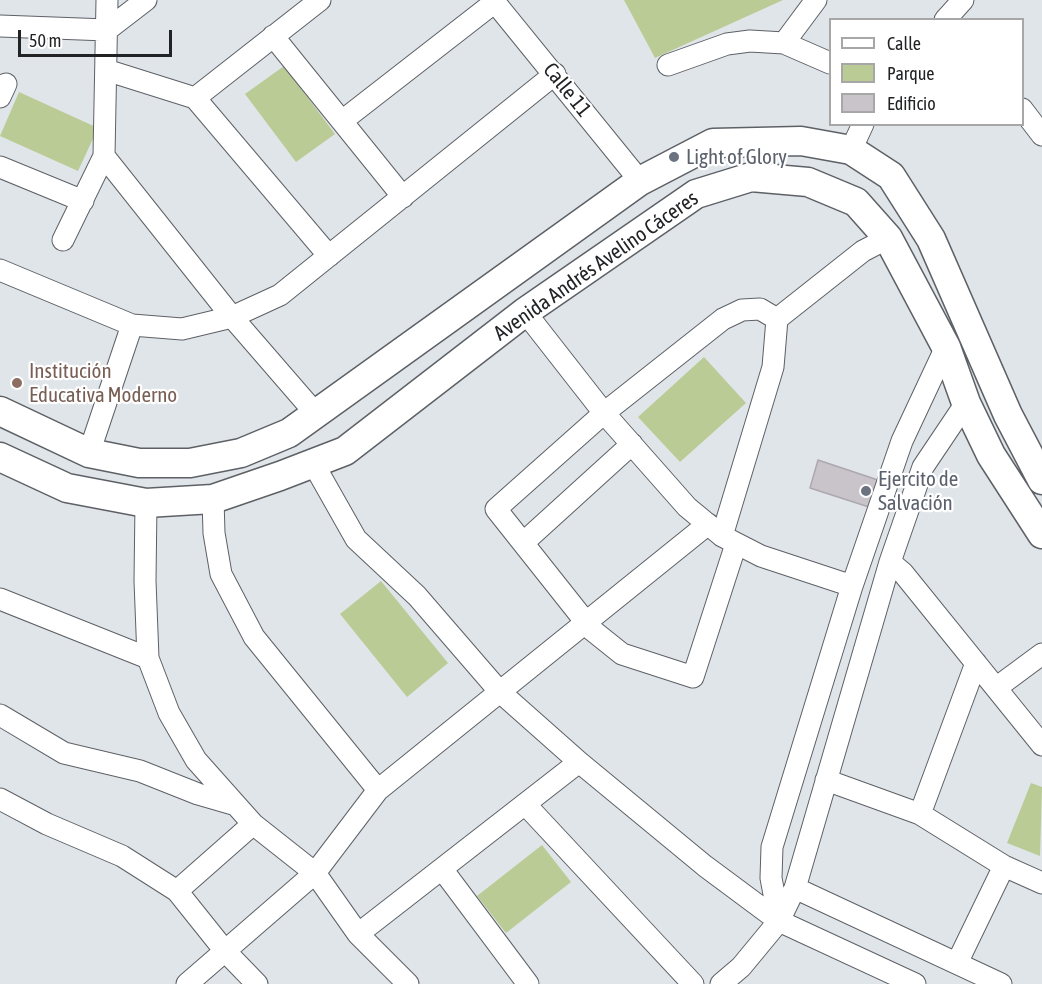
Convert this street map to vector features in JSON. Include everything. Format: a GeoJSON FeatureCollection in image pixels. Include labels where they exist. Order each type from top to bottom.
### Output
{"type":"FeatureCollection","features":[{"type":"Feature","properties":{"kind":"street"},"geometry":{"type":"LineString","coordinates":[[63,240],[104,156],[107,0]]}},
{"type":"Feature","properties":{"kind":"street"},"geometry":{"type":"LineString","coordinates":[[0,26],[107,30],[146,0]]}},
{"type":"Feature","properties":{"kind":"street"},"geometry":{"type":"LineString","coordinates":[[195,98],[320,0]]}},
{"type":"Feature","properties":{"kind":"street"},"geometry":{"type":"LineString","coordinates":[[784,43],[816,0]]}},
{"type":"Feature","properties":{"kind":"street"},"geometry":{"type":"LineString","coordinates":[[342,121],[494,1]]}},
{"type":"Feature","properties":{"kind":"street","name":"Calle 11"},"geometry":{"type":"LineString","coordinates":[[494,1],[640,181]]}},
{"type":"Feature","properties":{"kind":"street"},"geometry":{"type":"LineString","coordinates":[[273,36],[403,197]]}},
{"type":"Feature","properties":{"kind":"street"},"geometry":{"type":"LineString","coordinates":[[668,65],[727,44],[750,41],[784,43],[829,62]]}},
{"type":"Feature","properties":{"kind":"street"},"geometry":{"type":"LineString","coordinates":[[106,70],[195,98],[329,256]]}},
{"type":"Feature","properties":{"kind":"street"},"geometry":{"type":"LineString","coordinates":[[0,270],[132,326],[182,328],[232,317],[280,296],[555,74]]}},
{"type":"Feature","properties":{"kind":"street"},"geometry":{"type":"LineString","coordinates":[[1024,110],[1042,135]]}},
{"type":"Feature","properties":{"kind":"street"},"geometry":{"type":"LineString","coordinates":[[851,150],[862,126]]}},
{"type":"Feature","properties":{"kind":"street","name":"Avenida Andrés Avelino Cáceres"},"geometry":{"type":"LineString","coordinates":[[0,411],[89,453],[140,463],[190,464],[241,453],[289,433],[640,181],[713,143],[801,141],[851,150],[891,176],[931,239],[1008,415],[1042,480]]}},
{"type":"Feature","properties":{"kind":"street"},"geometry":{"type":"LineString","coordinates":[[104,156],[232,317],[316,414]]}},
{"type":"Feature","properties":{"kind":"street"},"geometry":{"type":"LineString","coordinates":[[0,167],[83,201]]}},
{"type":"Feature","properties":{"kind":"street","name":"Avenida Andrés Avelino Cáceres"},"geometry":{"type":"LineString","coordinates":[[0,457],[67,488],[146,503],[213,499],[313,463],[345,451],[525,312],[696,194],[751,177],[808,182],[855,202],[888,238],[946,347],[966,403],[991,455],[1042,534]]}},
{"type":"Feature","properties":{"kind":"street"},"geometry":{"type":"LineString","coordinates":[[777,319],[760,309],[742,310],[723,319],[604,413],[496,509],[585,622],[622,654],[693,677],[722,535],[773,367],[777,319],[863,251],[888,238]]}},
{"type":"Feature","properties":{"kind":"street"},"geometry":{"type":"LineString","coordinates":[[525,312],[604,413],[687,507],[722,535],[761,556],[852,586]]}},
{"type":"Feature","properties":{"kind":"street"},"geometry":{"type":"LineString","coordinates":[[89,453],[132,326]]}},
{"type":"Feature","properties":{"kind":"street"},"geometry":{"type":"LineString","coordinates":[[722,984],[741,967],[779,921],[795,888],[890,562],[923,466],[966,403],[978,345]]}},
{"type":"Feature","properties":{"kind":"street"},"geometry":{"type":"LineString","coordinates":[[779,921],[771,878],[772,847],[852,586],[902,441],[946,347]]}},
{"type":"Feature","properties":{"kind":"street"},"geometry":{"type":"LineString","coordinates":[[523,543],[632,444]]}},
{"type":"Feature","properties":{"kind":"street"},"geometry":{"type":"LineString","coordinates":[[313,463],[356,539],[417,596],[500,692],[579,762],[705,866],[779,921],[915,984]]}},
{"type":"Feature","properties":{"kind":"street"},"geometry":{"type":"LineString","coordinates":[[213,499],[214,533],[221,573],[255,637],[378,790]]}},
{"type":"Feature","properties":{"kind":"street"},"geometry":{"type":"LineString","coordinates":[[146,503],[145,581],[148,658],[169,712],[196,760],[253,824],[315,873],[358,934],[408,984]]}},
{"type":"Feature","properties":{"kind":"street"},"geometry":{"type":"LineString","coordinates":[[187,984],[315,873],[378,790],[585,622],[722,535]]}},
{"type":"Feature","properties":{"kind":"street"},"geometry":{"type":"LineString","coordinates":[[890,562],[903,573],[1042,744]]}},
{"type":"Feature","properties":{"kind":"street"},"geometry":{"type":"LineString","coordinates":[[0,599],[148,658]]}},
{"type":"Feature","properties":{"kind":"street"},"geometry":{"type":"LineString","coordinates":[[996,688],[1042,654]]}},
{"type":"Feature","properties":{"kind":"street"},"geometry":{"type":"LineString","coordinates":[[920,814],[976,663]]}},
{"type":"Feature","properties":{"kind":"street"},"geometry":{"type":"LineString","coordinates":[[1,717],[64,753],[140,771],[198,794],[236,805]]}},
{"type":"Feature","properties":{"kind":"street"},"geometry":{"type":"LineString","coordinates":[[358,934],[579,762]]}},
{"type":"Feature","properties":{"kind":"street"},"geometry":{"type":"LineString","coordinates":[[826,780],[920,814],[1004,866],[1042,883]]}},
{"type":"Feature","properties":{"kind":"street"},"geometry":{"type":"LineString","coordinates":[[0,799],[47,824],[122,856],[177,891],[225,951],[257,984]]}},
{"type":"Feature","properties":{"kind":"street"},"geometry":{"type":"LineString","coordinates":[[525,804],[693,984]]}},
{"type":"Feature","properties":{"kind":"street"},"geometry":{"type":"LineString","coordinates":[[177,891],[253,824]]}},
{"type":"Feature","properties":{"kind":"street"},"geometry":{"type":"LineString","coordinates":[[957,963],[1004,866]]}},
{"type":"Feature","properties":{"kind":"street"},"geometry":{"type":"LineString","coordinates":[[442,869],[528,984]]}},
{"type":"Feature","properties":{"kind":"street"},"geometry":{"type":"LineString","coordinates":[[795,888],[1001,984]]}},
{"type":"Feature","properties":{"kind":"green space"},"geometry":{"type":"Polygon","coordinates":[[[624,0],[783,0],[655,58],[624,0]]]}},
{"type":"Feature","properties":{"kind":"green space"},"geometry":{"type":"Polygon","coordinates":[[[284,66],[335,134],[296,162],[245,94],[284,66]]]}},
{"type":"Feature","properties":{"kind":"green space"},"geometry":{"type":"Polygon","coordinates":[[[19,92],[98,128],[78,171],[0,136],[19,92]]]}},
{"type":"Feature","properties":{"kind":"green space"},"geometry":{"type":"Polygon","coordinates":[[[704,357],[746,403],[680,462],[638,417],[704,357]]]}},
{"type":"Feature","properties":{"kind":"green space"},"geometry":{"type":"Polygon","coordinates":[[[381,581],[448,663],[407,697],[340,614],[381,581]]]}},
{"type":"Feature","properties":{"kind":"green space"},"geometry":{"type":"Polygon","coordinates":[[[1031,783],[1042,787],[1040,856],[1007,843],[1031,783]]]}},
{"type":"Feature","properties":{"kind":"green space"},"geometry":{"type":"Polygon","coordinates":[[[542,845],[571,882],[506,933],[477,896],[542,845]]]}},
{"type":"Feature","properties":{"kind":"building"},"geometry":{"type":"Polygon","coordinates":[[[818,460],[881,481],[872,508],[810,488],[818,460]]]}},
{"type":"Feature","properties":{"kind":"place","name":"Light of Glory"},"geometry":{"type":"Point","coordinates":[674,157]}},
{"type":"Feature","properties":{"kind":"place","name":"Institución Educativa Moderno"},"geometry":{"type":"Point","coordinates":[17,383]}},
{"type":"Feature","properties":{"kind":"place","name":"Ejercito de Salvación"},"geometry":{"type":"Point","coordinates":[866,491]}}]}
